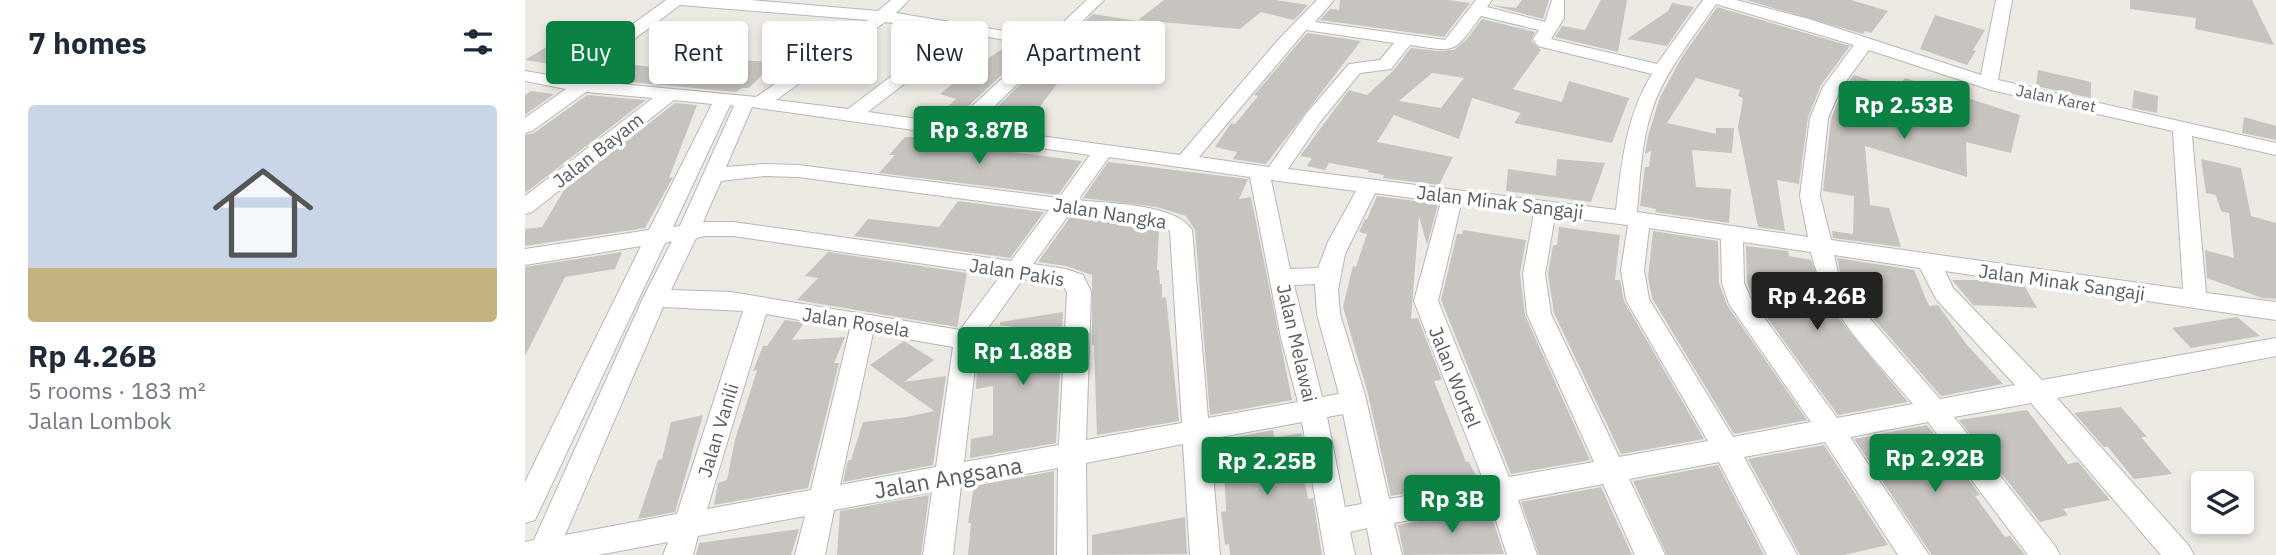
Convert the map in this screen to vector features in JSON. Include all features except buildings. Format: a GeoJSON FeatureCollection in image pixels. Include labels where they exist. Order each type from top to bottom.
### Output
{"type":"FeatureCollection","features":[{"type":"Feature","properties":{"kind":"street"},"geometry":{"type":"LineString","coordinates":[[635,34],[676,0],[772,3],[884,14],[1002,33]]}},
{"type":"Feature","properties":{"kind":"street"},"geometry":{"type":"LineString","coordinates":[[525,511],[657,239],[743,101],[884,14],[901,0]]}},
{"type":"Feature","properties":{"kind":"street"},"geometry":{"type":"LineString","coordinates":[[1074,21],[1096,0]]}},
{"type":"Feature","properties":{"kind":"street"},"geometry":{"type":"LineString","coordinates":[[1185,161],[1326,0]]}},
{"type":"Feature","properties":{"kind":"street"},"geometry":{"type":"LineString","coordinates":[[1710,0],[1663,71],[1642,110],[1632,163],[1633,287],[1782,555]]}},
{"type":"Feature","properties":{"kind":"street","name":"Jalan Karet"},"geometry":{"type":"LineString","coordinates":[[1718,0],[1754,5],[1776,16],[1988,83],[2276,149]]}},
{"type":"Feature","properties":{"kind":"street"},"geometry":{"type":"LineString","coordinates":[[1776,16],[1789,0]]}},
{"type":"Feature","properties":{"kind":"street"},"geometry":{"type":"LineString","coordinates":[[1988,83],[1995,56],[1996,23],[2004,0]]}},
{"type":"Feature","properties":{"kind":"street"},"geometry":{"type":"LineString","coordinates":[[1558,3],[1556,18],[1542,40],[1544,42],[1663,71]]}},
{"type":"Feature","properties":{"kind":"street"},"geometry":{"type":"LineString","coordinates":[[1303,25],[1447,45],[1453,43],[1480,5],[1551,28]]}},
{"type":"Feature","properties":{"kind":"street"},"geometry":{"type":"LineString","coordinates":[[1267,173],[1355,68],[1385,65],[1405,40]]}},
{"type":"Feature","properties":{"kind":"street"},"geometry":{"type":"LineString","coordinates":[[1865,43],[1832,87],[1819,118],[1810,196],[1828,277],[1840,297],[1933,409],[2045,555]]}},
{"type":"Feature","properties":{"kind":"street","name":"Jalan Minak Sangaji"},"geometry":{"type":"LineString","coordinates":[[525,76],[546,79]]}},
{"type":"Feature","properties":{"kind":"street"},"geometry":{"type":"LineString","coordinates":[[525,127],[574,84]]}},
{"type":"Feature","properties":{"kind":"street","name":"Jalan Minak Sangaji"},"geometry":{"type":"LineString","coordinates":[[574,84],[743,101],[1267,173],[1633,219],[2276,311]]}},
{"type":"Feature","properties":{"kind":"street"},"geometry":{"type":"LineString","coordinates":[[851,116],[893,84]]}},
{"type":"Feature","properties":{"kind":"street"},"geometry":{"type":"LineString","coordinates":[[957,130],[1006,84]]}},
{"type":"Feature","properties":{"kind":"street","name":"Jalan Bayam"},"geometry":{"type":"LineString","coordinates":[[525,207],[671,93]]}},
{"type":"Feature","properties":{"kind":"street"},"geometry":{"type":"LineString","coordinates":[[538,554],[688,232],[743,101]]}},
{"type":"Feature","properties":{"kind":"street"},"geometry":{"type":"LineString","coordinates":[[2182,128],[2195,300]]}},
{"type":"Feature","properties":{"kind":"street"},"geometry":{"type":"LineString","coordinates":[[938,555],[966,340],[1104,150]]}},
{"type":"Feature","properties":{"kind":"street","name":"Jalan Nangka"},"geometry":{"type":"LineString","coordinates":[[713,175],[764,170],[797,171],[1157,217],[1175,223],[1181,230],[1205,555]]}},
{"type":"Feature","properties":{"kind":"street","name":"Jalan Melawai"},"geometry":{"type":"LineString","coordinates":[[1267,173],[1293,338],[1313,411],[1340,555]]}},
{"type":"Feature","properties":{"kind":"street","name":"Jalan Melawai"},"geometry":{"type":"LineString","coordinates":[[1369,185],[1341,239],[1327,276],[1326,295],[1332,332],[1353,402],[1387,555]]}},
{"type":"Feature","properties":{"kind":"street","name":"Jalan Wortel"},"geometry":{"type":"LineString","coordinates":[[1453,196],[1426,301],[1501,491],[1522,555]]}},
{"type":"Feature","properties":{"kind":"street"},"geometry":{"type":"LineString","coordinates":[[1546,208],[1532,273],[1533,293],[1539,314],[1650,555]]}},
{"type":"Feature","properties":{"kind":"street","name":"Jalan Pakis"},"geometry":{"type":"LineString","coordinates":[[657,239],[688,232],[733,229],[774,233],[1016,272],[1066,277],[1075,281],[1079,292],[1072,456],[1072,555]]}},
{"type":"Feature","properties":{"kind":"street"},"geometry":{"type":"LineString","coordinates":[[1732,234],[1733,283],[1741,304],[1830,428],[1914,555]]}},
{"type":"Feature","properties":{"kind":"street"},"geometry":{"type":"LineString","coordinates":[[525,257],[657,239]]}},
{"type":"Feature","properties":{"kind":"street"},"geometry":{"type":"LineString","coordinates":[[1929,263],[1944,293],[2035,390],[2179,555]]}},
{"type":"Feature","properties":{"kind":"street"},"geometry":{"type":"LineString","coordinates":[[1282,277],[1327,276]]}},
{"type":"Feature","properties":{"kind":"street","name":"Jalan Rosela"},"geometry":{"type":"LineString","coordinates":[[655,298],[719,299],[966,340]]}},
{"type":"Feature","properties":{"kind":"street","name":"Jalan Vanili"},"geometry":{"type":"LineString","coordinates":[[678,555],[757,305]]}},
{"type":"Feature","properties":{"kind":"street"},"geometry":{"type":"LineString","coordinates":[[810,555],[863,324]]}},
{"type":"Feature","properties":{"kind":"street"},"geometry":{"type":"LineString","coordinates":[[1293,338],[1332,332]]}},
{"type":"Feature","properties":{"kind":"street"},"geometry":{"type":"LineString","coordinates":[[1334,522],[2276,347]]}},
{"type":"Feature","properties":{"kind":"street","name":"Jalan Angsana"},"geometry":{"type":"LineString","coordinates":[[538,554],[1353,402]]}}]}
